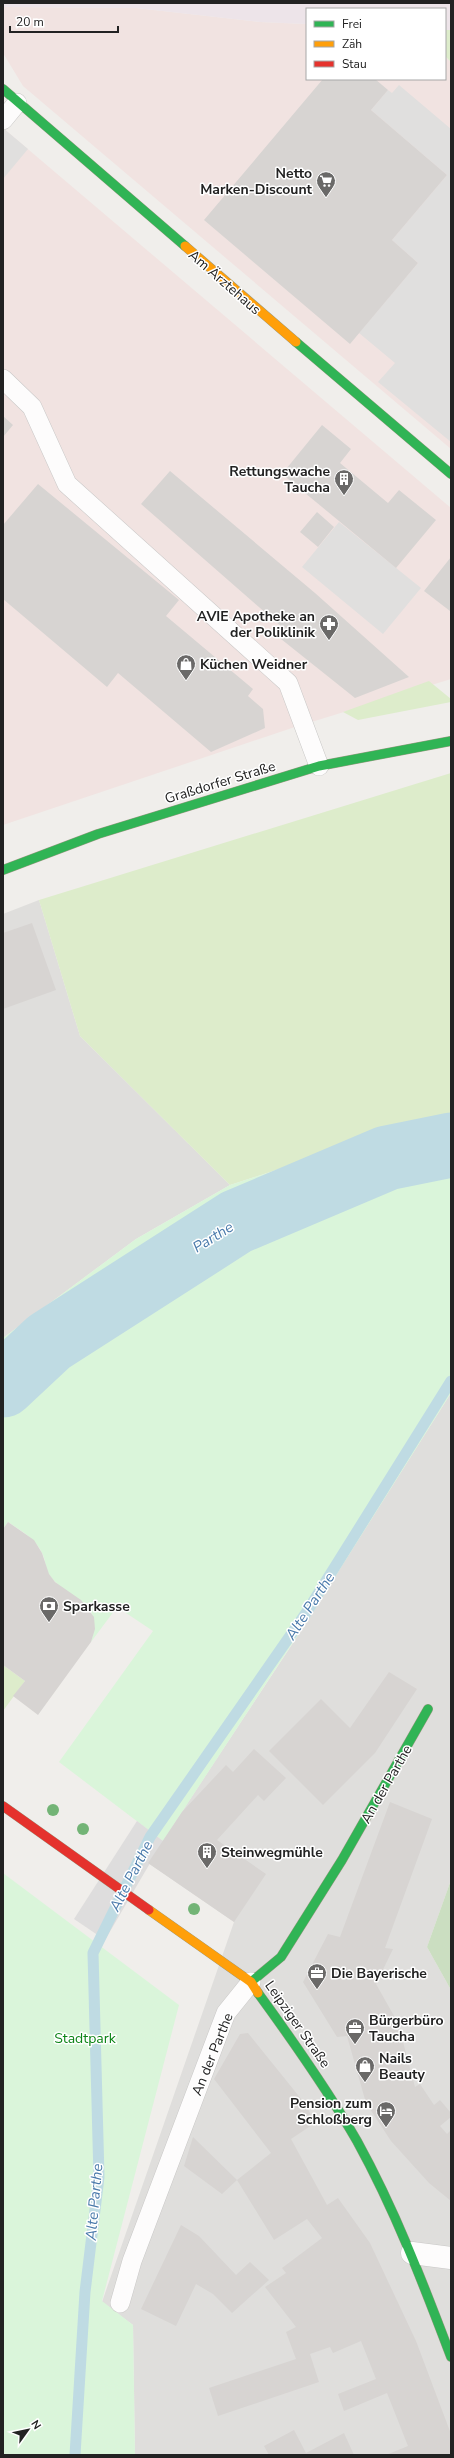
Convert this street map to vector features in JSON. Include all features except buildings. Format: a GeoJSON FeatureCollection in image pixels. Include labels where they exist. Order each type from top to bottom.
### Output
{"type":"FeatureCollection","features":[{"type":"Feature","properties":{"kind":"street","name":"Am Ärztehaus"},"geometry":{"type":"LineString","coordinates":[[3,89],[17,103],[451,474]]}},
{"type":"Feature","properties":{"kind":"street","name":"Graßdorfer Straße"},"geometry":{"type":"LineString","coordinates":[[3,870],[98,834],[319,766],[451,741]]}},
{"type":"Feature","properties":{"kind":"street","name":"An der Parthe"},"geometry":{"type":"LineString","coordinates":[[251,1982],[281,1957],[342,1860],[428,1709]]}},
{"type":"Feature","properties":{"kind":"street","name":"Leipziger Straße"},"geometry":{"type":"LineString","coordinates":[[3,1806],[251,1982],[317,2076],[357,2142],[412,2253],[451,2357]]}},
{"type":"Feature","properties":{"kind":"street"},"geometry":{"type":"LineString","coordinates":[[412,2253],[451,2258]]}},
{"type":"Feature","properties":{"kind":"lane"},"geometry":{"type":"LineString","coordinates":[[3,120],[17,103]]}},
{"type":"Feature","properties":{"kind":"lane"},"geometry":{"type":"LineString","coordinates":[[3,379],[32,407],[67,484],[288,683],[319,766]]}},
{"type":"Feature","properties":{"kind":"lane","name":"An der Parthe"},"geometry":{"type":"LineString","coordinates":[[120,2303],[132,2261],[226,2013],[251,1982]]}},
{"type":"Feature","properties":{"kind":"shaded area"},"geometry":{"type":"Polygon","coordinates":[[[3,3],[451,3],[451,30],[446,30],[446,8],[306,8],[306,24],[260,22],[136,8],[3,7],[3,3]]]}},
{"type":"Feature","properties":{"kind":"shaded area"},"geometry":{"type":"Polygon","coordinates":[[[3,7],[136,8],[260,22],[306,24],[306,80],[446,80],[446,57],[451,62],[451,449],[23,86],[3,53],[3,7]]]}},
{"type":"Feature","properties":{"kind":"shaded area"},"geometry":{"type":"Polygon","coordinates":[[[399,85],[451,129],[451,442],[378,382],[395,363],[359,333],[418,263],[392,240],[447,175],[371,110],[388,90],[392,93],[399,85]]]}},
{"type":"Feature","properties":{"kind":"shaded area"},"geometry":{"type":"Polygon","coordinates":[[[3,128],[451,508],[451,679],[292,728],[3,825],[3,128]]]}},
{"type":"Feature","properties":{"kind":"shaded area"},"geometry":{"type":"Polygon","coordinates":[[[3,128],[28,149],[3,179],[3,128]]]}},
{"type":"Feature","properties":{"kind":"shaded area"},"geometry":{"type":"Polygon","coordinates":[[[339,522],[421,588],[383,634],[302,567],[339,522]]]}},
{"type":"Feature","properties":{"kind":"shaded area"},"geometry":{"type":"Polygon","coordinates":[[[39,900],[80,1036],[230,1185],[136,1239],[3,1338],[3,914],[39,900]]]}},
{"type":"Feature","properties":{"kind":"shaded area"},"geometry":{"type":"Polygon","coordinates":[[[451,1393],[451,1880],[427,1947],[451,1990],[451,2455],[135,2455],[133,2325],[102,2302],[234,1922],[148,1863],[293,1643],[451,1393]]]}},
{"type":"Feature","properties":{"kind":"green space"},"geometry":{"type":"Polygon","coordinates":[[[446,30],[451,30],[451,62],[446,57],[446,30]]]}},
{"type":"Feature","properties":{"kind":"green space"},"geometry":{"type":"Polygon","coordinates":[[[429,681],[451,699],[451,702],[358,720],[343,712],[429,681]]]}},
{"type":"Feature","properties":{"kind":"green space"},"geometry":{"type":"Polygon","coordinates":[[[451,773],[451,1121],[399,1130],[230,1185],[80,1036],[39,900],[451,773]]]}},
{"type":"Feature","properties":{"kind":"green space"},"geometry":{"type":"Polygon","coordinates":[[[451,1121],[451,1393],[311,1615],[163,1841],[59,1762],[153,1631],[117,1607],[91,1642],[94,1628],[93,1617],[89,1609],[50,1576],[42,1553],[32,1539],[8,1522],[3,1529],[3,1338],[136,1239],[230,1185],[399,1130],[451,1121]]]}},
{"type":"Feature","properties":{"kind":"green space"},"geometry":{"type":"Polygon","coordinates":[[[3,1665],[25,1681],[3,1711],[3,1665]]]}},
{"type":"Feature","properties":{"kind":"green space","name":"Stadtpark"},"geometry":{"type":"Polygon","coordinates":[[[3,1873],[179,2005],[102,2301],[133,2325],[135,2455],[3,2455],[3,1873]]]}},
{"type":"Feature","properties":{"kind":"green space"},"geometry":{"type":"Polygon","coordinates":[[[451,1880],[451,1990],[427,1947],[451,1880]]]}},
{"type":"Feature","properties":{"kind":"pier"},"geometry":{"type":"Polygon","coordinates":[[[137,1821],[163,1841],[105,1940],[74,1919],[137,1821]]]}},
{"type":"Feature","properties":{"kind":"waterway","name":"Parthe"},"geometry":{"type":"LineString","coordinates":[[3,1385],[49,1342],[236,1222],[387,1158],[451,1145]]}},
{"type":"Feature","properties":{"kind":"waterway","name":"Alte Parthe"},"geometry":{"type":"LineString","coordinates":[[75,2455],[85,2292],[99,2177],[93,1953],[150,1837],[306,1613],[451,1381]]}},
{"type":"Feature","properties":{"kind":"traffic: fast"},"geometry":{"type":"LineString","coordinates":[[3,89],[185,246]]}},
{"type":"Feature","properties":{"kind":"traffic: fast"},"geometry":{"type":"LineString","coordinates":[[296,342],[451,474]]}},
{"type":"Feature","properties":{"kind":"traffic: fast"},"geometry":{"type":"LineString","coordinates":[[3,870],[98,834],[319,766],[451,741]]}},
{"type":"Feature","properties":{"kind":"traffic: fast"},"geometry":{"type":"LineString","coordinates":[[251,1982],[281,1957],[342,1860],[428,1709]]}},
{"type":"Feature","properties":{"kind":"traffic: fast"},"geometry":{"type":"LineString","coordinates":[[258,1993],[334,2103],[371,2167],[384,2193],[419,2274],[451,2357]]}},
{"type":"Feature","properties":{"kind":"traffic: slow"},"geometry":{"type":"LineString","coordinates":[[185,246],[296,342]]}},
{"type":"Feature","properties":{"kind":"traffic: slow"},"geometry":{"type":"LineString","coordinates":[[149,1910],[251,1982],[258,1993]]}},
{"type":"Feature","properties":{"kind":"traffic: jam"},"geometry":{"type":"LineString","coordinates":[[3,1806],[149,1910]]}},
{"type":"Feature","properties":{"kind":"place","name":"Netto Marken-Discount"},"geometry":{"type":"Point","coordinates":[326,198]}},
{"type":"Feature","properties":{"kind":"place","name":"Rettungswache Taucha"},"geometry":{"type":"Point","coordinates":[344,496]}},
{"type":"Feature","properties":{"kind":"place","name":"AVIE Apotheke an der Poliklinik"},"geometry":{"type":"Point","coordinates":[329,641]}},
{"type":"Feature","properties":{"kind":"place","name":"Küchen Weidner"},"geometry":{"type":"Point","coordinates":[186,681]}},
{"type":"Feature","properties":{"kind":"place","name":"Sparkasse"},"geometry":{"type":"Point","coordinates":[49,1623]}},
{"type":"Feature","properties":{"kind":"place","name":"Steinwegmühle"},"geometry":{"type":"Point","coordinates":[207,1869]}},
{"type":"Feature","properties":{"kind":"place","name":"Die Bayerische"},"geometry":{"type":"Point","coordinates":[317,1990]}},
{"type":"Feature","properties":{"kind":"place","name":"Bürgerbüro Taucha"},"geometry":{"type":"Point","coordinates":[355,2045]}},
{"type":"Feature","properties":{"kind":"place","name":"Nails Beauty"},"geometry":{"type":"Point","coordinates":[365,2083]}},
{"type":"Feature","properties":{"kind":"place","name":"Pension zum Schloßberg"},"geometry":{"type":"Point","coordinates":[386,2128]}}]}
